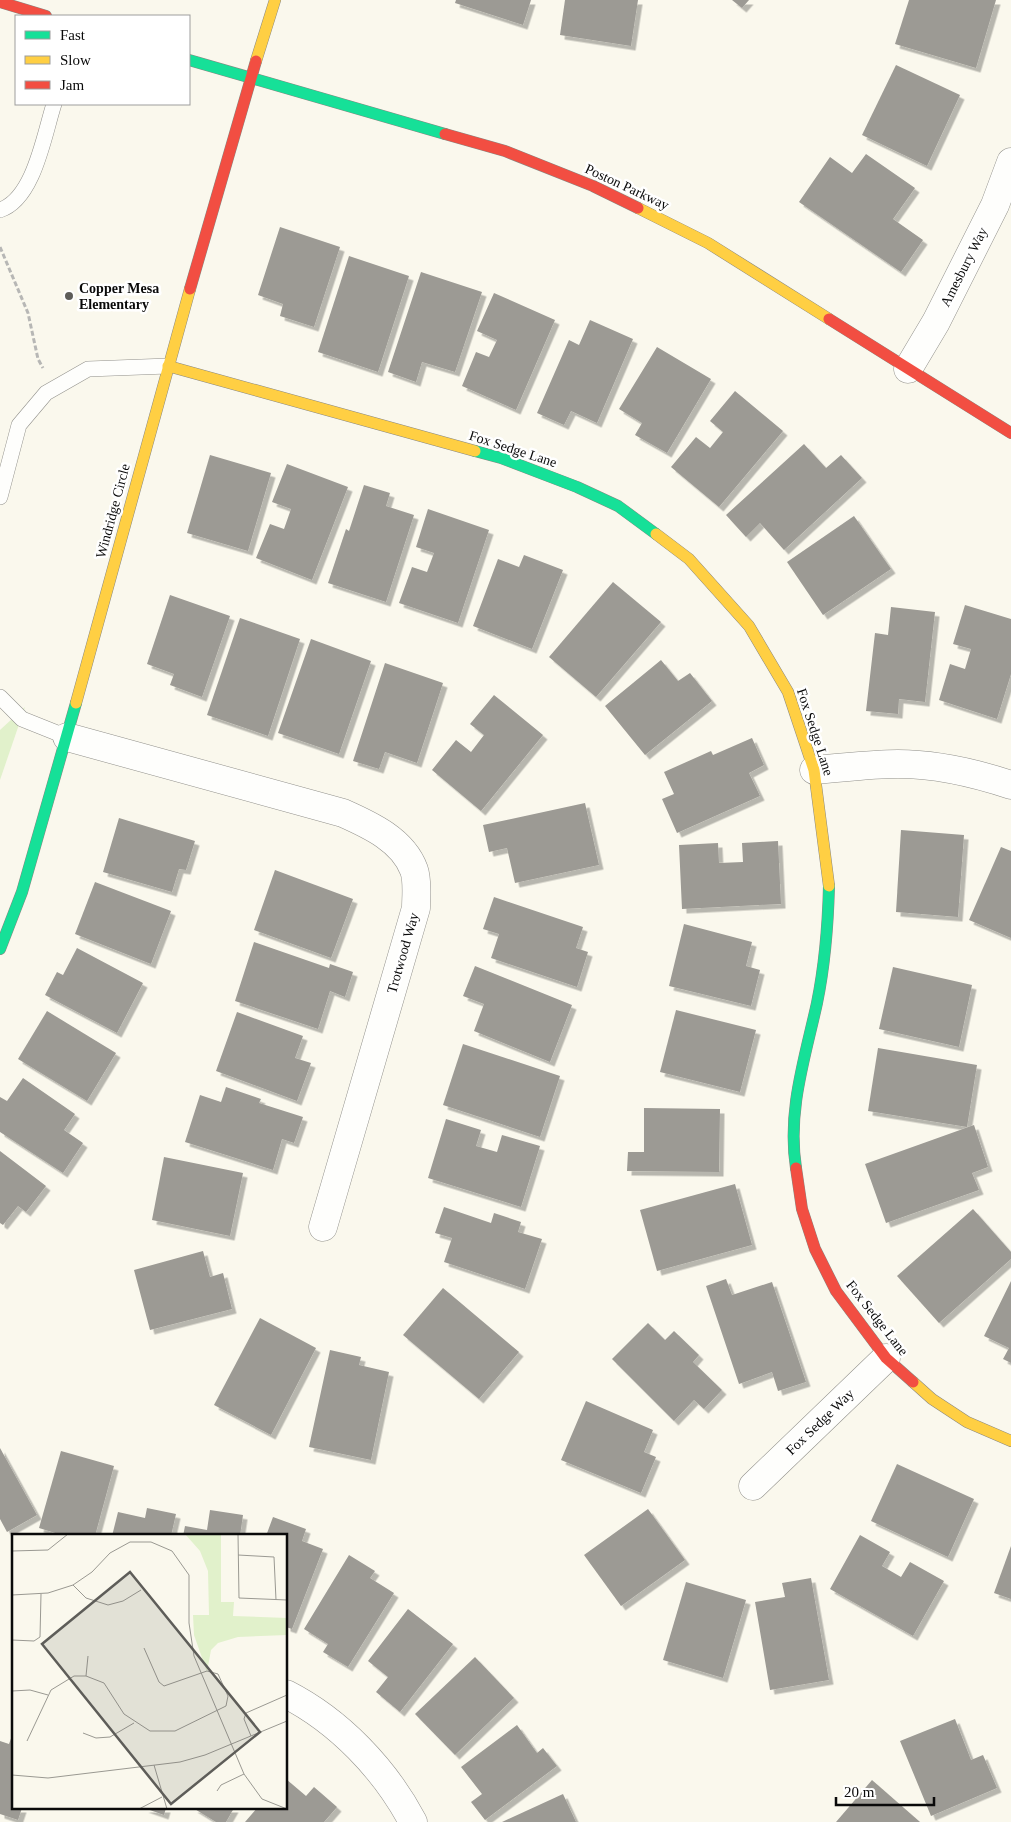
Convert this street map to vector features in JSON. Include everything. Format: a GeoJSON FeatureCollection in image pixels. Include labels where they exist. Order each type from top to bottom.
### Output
{"type":"FeatureCollection","features":[{"type":"Feature","properties":{"kind":"street","name":"Windridge Circle"},"geometry":{"type":"LineString","coordinates":[[0,949],[22,892],[67,737],[249,78],[275,0]]}},
{"type":"Feature","properties":{"kind":"street"},"geometry":{"type":"LineString","coordinates":[[0,2],[43,15]]}},
{"type":"Feature","properties":{"kind":"street","name":"Poston Parkway"},"geometry":{"type":"LineString","coordinates":[[190,60],[505,152],[593,186],[708,243],[1011,433]]}},
{"type":"Feature","properties":{"kind":"street","name":"Amesbury Way"},"geometry":{"type":"LineString","coordinates":[[908,369],[936,322],[995,205],[1011,162]]}},
{"type":"Feature","properties":{"kind":"street","name":"Fox Sedge Lane"},"geometry":{"type":"LineString","coordinates":[[168,366],[500,458],[577,487],[618,506],[689,559],[749,626],[788,692],[814,770],[829,881],[828,932],[818,1002],[800,1072],[794,1116],[795,1162],[802,1209],[815,1249],[836,1291],[886,1358],[932,1399],[967,1422],[1011,1441]]}},
{"type":"Feature","properties":{"kind":"street","name":"Trotwood Way"},"geometry":{"type":"LineString","coordinates":[[67,737],[343,813],[369,824],[389,837],[405,855],[414,870],[416,908],[323,1227]]}},
{"type":"Feature","properties":{"kind":"street"},"geometry":{"type":"LineString","coordinates":[[814,770],[899,764],[942,768],[987,776],[1011,785]]}},
{"type":"Feature","properties":{"kind":"street","name":"Fox Sedge Way"},"geometry":{"type":"LineString","coordinates":[[753,1486],[886,1358]]}},
{"type":"Feature","properties":{"kind":"street"},"geometry":{"type":"LineString","coordinates":[[288,1695],[332,1724],[371,1761],[400,1799],[413,1822]]}},
{"type":"Feature","properties":{"kind":"lane"},"geometry":{"type":"LineString","coordinates":[[0,210],[8,207],[21,195],[30,181],[54,105]]}},
{"type":"Feature","properties":{"kind":"lane"},"geometry":{"type":"LineString","coordinates":[[0,497],[19,425],[46,393],[88,369],[168,366]]}},
{"type":"Feature","properties":{"kind":"lane"},"geometry":{"type":"LineString","coordinates":[[0,697],[22,719],[67,737]]}},
{"type":"Feature","properties":{"kind":"path"},"geometry":{"type":"LineString","coordinates":[[0,247],[28,313],[38,359],[54,388]]}},
{"type":"Feature","properties":{"kind":"green space"},"geometry":{"type":"Polygon","coordinates":[[[25,707],[0,780],[0,730],[25,707]]]}},
{"type":"Feature","properties":{"kind":"building"},"geometry":{"type":"Polygon","coordinates":[[[456,0],[531,0],[523,25],[455,3],[456,0]]]}},
{"type":"Feature","properties":{"kind":"building"},"geometry":{"type":"Polygon","coordinates":[[[565,0],[638,0],[631,46],[560,35],[565,0]]]}},
{"type":"Feature","properties":{"kind":"building"},"geometry":{"type":"Polygon","coordinates":[[[732,0],[749,0],[742,8],[732,0]]]}},
{"type":"Feature","properties":{"kind":"building"},"geometry":{"type":"Polygon","coordinates":[[[909,0],[996,0],[976,68],[895,44],[909,0]]]}},
{"type":"Feature","properties":{"kind":"building"},"geometry":{"type":"Polygon","coordinates":[[[896,65],[960,95],[927,166],[862,135],[896,65]]]}},
{"type":"Feature","properties":{"kind":"building"},"geometry":{"type":"Polygon","coordinates":[[[866,154],[915,188],[893,219],[923,240],[901,272],[799,202],[830,157],[852,173],[866,154]]]}},
{"type":"Feature","properties":{"kind":"building"},"geometry":{"type":"Polygon","coordinates":[[[280,227],[340,247],[314,327],[280,316],[283,304],[258,295],[280,227]]]}},
{"type":"Feature","properties":{"kind":"building"},"geometry":{"type":"Polygon","coordinates":[[[349,256],[409,276],[378,372],[318,352],[349,256]]]}},
{"type":"Feature","properties":{"kind":"building"},"geometry":{"type":"Polygon","coordinates":[[[421,272],[482,292],[455,372],[422,362],[416,382],[388,372],[421,272]]]}},
{"type":"Feature","properties":{"kind":"building"},"geometry":{"type":"Polygon","coordinates":[[[494,293],[555,320],[516,410],[462,386],[476,352],[489,357],[497,340],[477,331],[494,293]]]}},
{"type":"Feature","properties":{"kind":"building"},"geometry":{"type":"Polygon","coordinates":[[[590,320],[633,339],[597,423],[571,411],[564,425],[537,413],[569,340],[579,345],[590,320]]]}},
{"type":"Feature","properties":{"kind":"building"},"geometry":{"type":"Polygon","coordinates":[[[657,347],[711,379],[667,453],[635,435],[642,423],[619,409],[657,347]]]}},
{"type":"Feature","properties":{"kind":"building"},"geometry":{"type":"Polygon","coordinates":[[[735,391],[783,431],[719,507],[671,467],[696,437],[710,448],[723,432],[710,421],[735,391]]]}},
{"type":"Feature","properties":{"kind":"building"},"geometry":{"type":"Polygon","coordinates":[[[804,444],[826,468],[841,455],[862,478],[784,550],[760,523],[746,537],[726,515],[804,444]]]}},
{"type":"Feature","properties":{"kind":"building"},"geometry":{"type":"Polygon","coordinates":[[[210,455],[271,473],[248,551],[187,533],[210,455]]]}},
{"type":"Feature","properties":{"kind":"building"},"geometry":{"type":"Polygon","coordinates":[[[287,464],[348,487],[312,580],[256,558],[270,524],[284,529],[291,509],[272,502],[287,464]]]}},
{"type":"Feature","properties":{"kind":"building"},"geometry":{"type":"Polygon","coordinates":[[[364,485],[390,493],[386,506],[414,515],[386,602],[328,583],[346,529],[349,531],[364,485]]]}},
{"type":"Feature","properties":{"kind":"building"},"geometry":{"type":"Polygon","coordinates":[[[428,509],[489,530],[458,623],[399,603],[412,567],[427,572],[434,553],[416,547],[428,509]]]}},
{"type":"Feature","properties":{"kind":"building"},"geometry":{"type":"Polygon","coordinates":[[[854,516],[891,569],[823,615],[787,562],[854,516]]]}},
{"type":"Feature","properties":{"kind":"building"},"geometry":{"type":"Polygon","coordinates":[[[524,555],[563,570],[532,649],[473,626],[498,559],[519,567],[524,555]]]}},
{"type":"Feature","properties":{"kind":"building"},"geometry":{"type":"Polygon","coordinates":[[[613,582],[661,622],[596,697],[549,657],[613,582]]]}},
{"type":"Feature","properties":{"kind":"building"},"geometry":{"type":"Polygon","coordinates":[[[170,595],[230,616],[202,697],[170,685],[174,674],[147,664],[170,595]]]}},
{"type":"Feature","properties":{"kind":"building"},"geometry":{"type":"Polygon","coordinates":[[[965,605],[1011,619],[1011,674],[997,719],[939,700],[950,664],[965,669],[971,649],[953,644],[965,605]]]}},
{"type":"Feature","properties":{"kind":"building"},"geometry":{"type":"Polygon","coordinates":[[[891,607],[935,612],[925,702],[899,699],[898,714],[866,711],[875,633],[888,635],[891,607]]]}},
{"type":"Feature","properties":{"kind":"building"},"geometry":{"type":"Polygon","coordinates":[[[240,618],[300,639],[268,736],[207,715],[240,618]]]}},
{"type":"Feature","properties":{"kind":"building"},"geometry":{"type":"Polygon","coordinates":[[[311,639],[371,661],[339,754],[278,733],[311,639]]]}},
{"type":"Feature","properties":{"kind":"building"},"geometry":{"type":"Polygon","coordinates":[[[661,660],[678,681],[690,673],[712,701],[645,755],[605,706],[661,660]]]}},
{"type":"Feature","properties":{"kind":"building"},"geometry":{"type":"Polygon","coordinates":[[[385,663],[443,683],[417,763],[385,752],[379,769],[353,761],[385,663]]]}},
{"type":"Feature","properties":{"kind":"building"},"geometry":{"type":"Polygon","coordinates":[[[494,695],[543,735],[481,811],[432,770],[456,740],[471,752],[484,735],[470,724],[494,695]]]}},
{"type":"Feature","properties":{"kind":"building"},"geometry":{"type":"Polygon","coordinates":[[[752,738],[764,765],[749,773],[760,796],[677,833],[662,799],[674,794],[664,772],[711,751],[713,755],[752,738]]]}},
{"type":"Feature","properties":{"kind":"building"},"geometry":{"type":"Polygon","coordinates":[[[585,803],[599,865],[515,883],[507,848],[489,852],[483,825],[585,803]]]}},
{"type":"Feature","properties":{"kind":"building"},"geometry":{"type":"Polygon","coordinates":[[[119,818],[195,841],[186,870],[179,869],[172,892],[103,872],[119,818]]]}},
{"type":"Feature","properties":{"kind":"building"},"geometry":{"type":"Polygon","coordinates":[[[901,830],[964,835],[958,917],[896,912],[901,830]]]}},
{"type":"Feature","properties":{"kind":"building"},"geometry":{"type":"Polygon","coordinates":[[[778,841],[781,904],[682,909],[679,845],[718,843],[719,863],[743,862],[742,843],[778,841]]]}},
{"type":"Feature","properties":{"kind":"building"},"geometry":{"type":"Polygon","coordinates":[[[1001,847],[1011,851],[1011,938],[969,920],[1001,847]]]}},
{"type":"Feature","properties":{"kind":"building"},"geometry":{"type":"Polygon","coordinates":[[[275,870],[353,899],[331,958],[254,930],[275,870]]]}},
{"type":"Feature","properties":{"kind":"building"},"geometry":{"type":"Polygon","coordinates":[[[95,882],[171,911],[151,964],[75,934],[95,882]]]}},
{"type":"Feature","properties":{"kind":"building"},"geometry":{"type":"Polygon","coordinates":[[[494,897],[583,927],[576,948],[588,952],[577,987],[491,958],[499,934],[483,929],[494,897]]]}},
{"type":"Feature","properties":{"kind":"building"},"geometry":{"type":"Polygon","coordinates":[[[684,924],[752,942],[746,966],[760,970],[751,1006],[669,986],[684,924]]]}},
{"type":"Feature","properties":{"kind":"building"},"geometry":{"type":"Polygon","coordinates":[[[254,942],[329,968],[330,964],[353,972],[345,997],[330,991],[318,1029],[235,1001],[254,942]]]}},
{"type":"Feature","properties":{"kind":"building"},"geometry":{"type":"Polygon","coordinates":[[[77,948],[143,983],[117,1033],[45,995],[57,972],[63,975],[77,948]]]}},
{"type":"Feature","properties":{"kind":"building"},"geometry":{"type":"Polygon","coordinates":[[[475,966],[572,1005],[550,1062],[474,1031],[484,1004],[463,996],[475,966]]]}},
{"type":"Feature","properties":{"kind":"building"},"geometry":{"type":"Polygon","coordinates":[[[893,967],[972,985],[959,1047],[879,1029],[893,967]]]}},
{"type":"Feature","properties":{"kind":"building"},"geometry":{"type":"Polygon","coordinates":[[[676,1010],[756,1030],[740,1092],[660,1072],[676,1010]]]}},
{"type":"Feature","properties":{"kind":"building"},"geometry":{"type":"Polygon","coordinates":[[[47,1011],[116,1053],[87,1101],[18,1059],[47,1011]]]}},
{"type":"Feature","properties":{"kind":"building"},"geometry":{"type":"Polygon","coordinates":[[[237,1012],[303,1036],[295,1058],[311,1063],[297,1101],[216,1071],[237,1012]]]}},
{"type":"Feature","properties":{"kind":"building"},"geometry":{"type":"Polygon","coordinates":[[[463,1044],[560,1076],[540,1137],[443,1105],[463,1044]]]}},
{"type":"Feature","properties":{"kind":"building"},"geometry":{"type":"Polygon","coordinates":[[[878,1048],[977,1065],[967,1127],[868,1111],[878,1048]]]}},
{"type":"Feature","properties":{"kind":"building"},"geometry":{"type":"Polygon","coordinates":[[[23,1078],[75,1114],[64,1130],[83,1143],[63,1173],[0,1132],[0,1097],[7,1101],[23,1078]]]}},
{"type":"Feature","properties":{"kind":"building"},"geometry":{"type":"Polygon","coordinates":[[[226,1087],[261,1099],[259,1103],[303,1117],[294,1143],[282,1139],[273,1170],[185,1142],[200,1095],[221,1102],[226,1087]]]}},
{"type":"Feature","properties":{"kind":"building"},"geometry":{"type":"Polygon","coordinates":[[[644,1108],[720,1109],[719,1172],[627,1171],[628,1152],[644,1152],[644,1108]]]}},
{"type":"Feature","properties":{"kind":"building"},"geometry":{"type":"Polygon","coordinates":[[[446,1119],[481,1130],[476,1146],[497,1152],[502,1135],[540,1146],[521,1207],[428,1178],[446,1119]]]}},
{"type":"Feature","properties":{"kind":"building"},"geometry":{"type":"Polygon","coordinates":[[[974,1125],[988,1167],[972,1173],[979,1190],[886,1223],[865,1164],[974,1125]]]}},
{"type":"Feature","properties":{"kind":"building"},"geometry":{"type":"Polygon","coordinates":[[[0,1151],[46,1186],[26,1212],[18,1206],[3,1225],[0,1223],[0,1151]]]}},
{"type":"Feature","properties":{"kind":"building"},"geometry":{"type":"Polygon","coordinates":[[[164,1157],[243,1173],[230,1236],[152,1220],[164,1157]]]}},
{"type":"Feature","properties":{"kind":"building"},"geometry":{"type":"Polygon","coordinates":[[[735,1184],[752,1245],[657,1271],[640,1210],[735,1184]]]}},
{"type":"Feature","properties":{"kind":"building"},"geometry":{"type":"Polygon","coordinates":[[[444,1207],[491,1223],[494,1213],[521,1222],[518,1232],[542,1239],[525,1289],[444,1262],[452,1238],[435,1233],[444,1207]]]}},
{"type":"Feature","properties":{"kind":"building"},"geometry":{"type":"Polygon","coordinates":[[[973,1209],[1011,1252],[1011,1259],[939,1323],[897,1276],[973,1209]]]}},
{"type":"Feature","properties":{"kind":"building"},"geometry":{"type":"Polygon","coordinates":[[[203,1251],[210,1277],[223,1273],[232,1309],[150,1330],[134,1270],[203,1251]]]}},
{"type":"Feature","properties":{"kind":"building"},"geometry":{"type":"Polygon","coordinates":[[[726,1279],[732,1295],[772,1282],[806,1382],[778,1391],[772,1372],[739,1384],[706,1286],[726,1279]]]}},
{"type":"Feature","properties":{"kind":"building"},"geometry":{"type":"Polygon","coordinates":[[[1011,1281],[1011,1363],[1003,1359],[1009,1348],[984,1336],[1011,1281]]]}},
{"type":"Feature","properties":{"kind":"building"},"geometry":{"type":"Polygon","coordinates":[[[443,1288],[519,1352],[479,1399],[403,1335],[443,1288]]]}},
{"type":"Feature","properties":{"kind":"building"},"geometry":{"type":"Polygon","coordinates":[[[260,1318],[316,1348],[271,1435],[214,1405],[260,1318]]]}},
{"type":"Feature","properties":{"kind":"building"},"geometry":{"type":"Polygon","coordinates":[[[648,1323],[665,1340],[674,1331],[699,1355],[693,1362],[722,1390],[704,1409],[694,1400],[674,1421],[612,1359],[648,1323]]]}},
{"type":"Feature","properties":{"kind":"building"},"geometry":{"type":"Polygon","coordinates":[[[330,1350],[361,1357],[359,1365],[389,1372],[371,1460],[309,1447],[330,1350]]]}},
{"type":"Feature","properties":{"kind":"building"},"geometry":{"type":"Polygon","coordinates":[[[586,1401],[653,1430],[644,1452],[656,1457],[641,1493],[561,1460],[586,1401]]]}},
{"type":"Feature","properties":{"kind":"building"},"geometry":{"type":"Polygon","coordinates":[[[0,1448],[37,1515],[7,1532],[0,1519],[0,1448]]]}},
{"type":"Feature","properties":{"kind":"building"},"geometry":{"type":"Polygon","coordinates":[[[61,1451],[114,1466],[96,1534],[58,1534],[39,1528],[61,1451]]]}},
{"type":"Feature","properties":{"kind":"building"},"geometry":{"type":"Polygon","coordinates":[[[897,1464],[974,1499],[948,1557],[871,1521],[897,1464]]]}},
{"type":"Feature","properties":{"kind":"building"},"geometry":{"type":"Polygon","coordinates":[[[147,1508],[176,1514],[171,1534],[112,1534],[118,1512],[145,1518],[147,1508]]]}},
{"type":"Feature","properties":{"kind":"building"},"geometry":{"type":"Polygon","coordinates":[[[648,1509],[685,1560],[621,1606],[584,1555],[648,1509]]]}},
{"type":"Feature","properties":{"kind":"building"},"geometry":{"type":"Polygon","coordinates":[[[210,1510],[243,1515],[240,1534],[183,1534],[185,1526],[207,1530],[210,1510]]]}},
{"type":"Feature","properties":{"kind":"building"},"geometry":{"type":"Polygon","coordinates":[[[273,1517],[306,1529],[302,1541],[323,1549],[292,1629],[288,1628],[288,1534],[267,1534],[273,1517]]]}},
{"type":"Feature","properties":{"kind":"building"},"geometry":{"type":"Polygon","coordinates":[[[860,1535],[890,1552],[882,1566],[901,1577],[910,1562],[944,1581],[913,1636],[830,1589],[860,1535]]]}},
{"type":"Feature","properties":{"kind":"building"},"geometry":{"type":"Polygon","coordinates":[[[1011,1546],[1011,1599],[994,1593],[1011,1546]]]}},
{"type":"Feature","properties":{"kind":"building"},"geometry":{"type":"Polygon","coordinates":[[[349,1555],[375,1571],[370,1578],[394,1593],[348,1667],[323,1652],[328,1644],[304,1629],[349,1555]]]}},
{"type":"Feature","properties":{"kind":"building"},"geometry":{"type":"Polygon","coordinates":[[[811,1578],[829,1680],[770,1690],[755,1602],[785,1597],[782,1583],[811,1578]]]}},
{"type":"Feature","properties":{"kind":"building"},"geometry":{"type":"Polygon","coordinates":[[[686,1582],[746,1600],[723,1678],[663,1660],[686,1582]]]}},
{"type":"Feature","properties":{"kind":"building"},"geometry":{"type":"Polygon","coordinates":[[[408,1609],[453,1644],[400,1712],[376,1692],[388,1677],[368,1661],[408,1609]]]}},
{"type":"Feature","properties":{"kind":"building"},"geometry":{"type":"Polygon","coordinates":[[[475,1657],[514,1698],[455,1755],[415,1714],[475,1657]]]}},
{"type":"Feature","properties":{"kind":"building"},"geometry":{"type":"Polygon","coordinates":[[[955,1719],[971,1760],[983,1755],[997,1788],[931,1816],[900,1741],[955,1719]]]}},
{"type":"Feature","properties":{"kind":"building"},"geometry":{"type":"Polygon","coordinates":[[[517,1725],[537,1753],[543,1748],[557,1766],[485,1820],[471,1802],[482,1794],[461,1767],[517,1725]]]}},
{"type":"Feature","properties":{"kind":"building"},"geometry":{"type":"Polygon","coordinates":[[[12,1736],[12,1810],[21,1810],[18,1820],[0,1814],[0,1741],[9,1744],[12,1736]]]}},
{"type":"Feature","properties":{"kind":"building"},"geometry":{"type":"Polygon","coordinates":[[[872,1780],[920,1822],[836,1822],[872,1780]]]}},
{"type":"Feature","properties":{"kind":"building"},"geometry":{"type":"Polygon","coordinates":[[[288,1781],[306,1796],[314,1787],[337,1807],[324,1822],[245,1822],[255,1810],[288,1810],[288,1781]]]}},
{"type":"Feature","properties":{"kind":"building"},"geometry":{"type":"Polygon","coordinates":[[[563,1794],[576,1822],[502,1822],[563,1794]]]}},
{"type":"Feature","properties":{"kind":"building"},"geometry":{"type":"Polygon","coordinates":[[[150,1810],[165,1810],[164,1815],[150,1810]]]}},
{"type":"Feature","properties":{"kind":"building"},"geometry":{"type":"Polygon","coordinates":[[[196,1810],[233,1810],[226,1822],[216,1822],[196,1810]]]}},
{"type":"Feature","properties":{"kind":"traffic: fast"},"geometry":{"type":"LineString","coordinates":[[190,60],[445,134]]}},
{"type":"Feature","properties":{"kind":"traffic: fast"},"geometry":{"type":"LineString","coordinates":[[475,451],[501,458],[577,487],[618,506],[656,534]]}},
{"type":"Feature","properties":{"kind":"traffic: fast"},"geometry":{"type":"LineString","coordinates":[[0,949],[22,892],[76,703]]}},
{"type":"Feature","properties":{"kind":"traffic: fast"},"geometry":{"type":"LineString","coordinates":[[796,1168],[794,1147],[796,1105],[822,974],[829,886]]}},
{"type":"Feature","properties":{"kind":"traffic: slow"},"geometry":{"type":"LineString","coordinates":[[256,61],[275,0]]}},
{"type":"Feature","properties":{"kind":"traffic: slow"},"geometry":{"type":"LineString","coordinates":[[638,208],[708,243],[829,319]]}},
{"type":"Feature","properties":{"kind":"traffic: slow"},"geometry":{"type":"LineString","coordinates":[[76,703],[190,289]]}},
{"type":"Feature","properties":{"kind":"traffic: slow"},"geometry":{"type":"LineString","coordinates":[[168,366],[475,451]]}},
{"type":"Feature","properties":{"kind":"traffic: slow"},"geometry":{"type":"LineString","coordinates":[[656,534],[689,559],[749,626],[788,692],[814,770],[829,886]]}},
{"type":"Feature","properties":{"kind":"traffic: slow"},"geometry":{"type":"LineString","coordinates":[[913,1382],[932,1399],[967,1422],[1011,1441]]}},
{"type":"Feature","properties":{"kind":"traffic: jam"},"geometry":{"type":"LineString","coordinates":[[0,2],[43,15]]}},
{"type":"Feature","properties":{"kind":"traffic: jam"},"geometry":{"type":"LineString","coordinates":[[190,289],[256,61]]}},
{"type":"Feature","properties":{"kind":"traffic: jam"},"geometry":{"type":"LineString","coordinates":[[445,134],[505,151],[593,186],[638,208]]}},
{"type":"Feature","properties":{"kind":"traffic: jam"},"geometry":{"type":"LineString","coordinates":[[829,319],[1011,433]]}},
{"type":"Feature","properties":{"kind":"traffic: jam"},"geometry":{"type":"LineString","coordinates":[[796,1168],[802,1209],[815,1249],[836,1291],[886,1358],[913,1382]]}},
{"type":"Feature","properties":{"kind":"place","name":"Copper Mesa Elementary"},"geometry":{"type":"Point","coordinates":[69,296]}}]}
